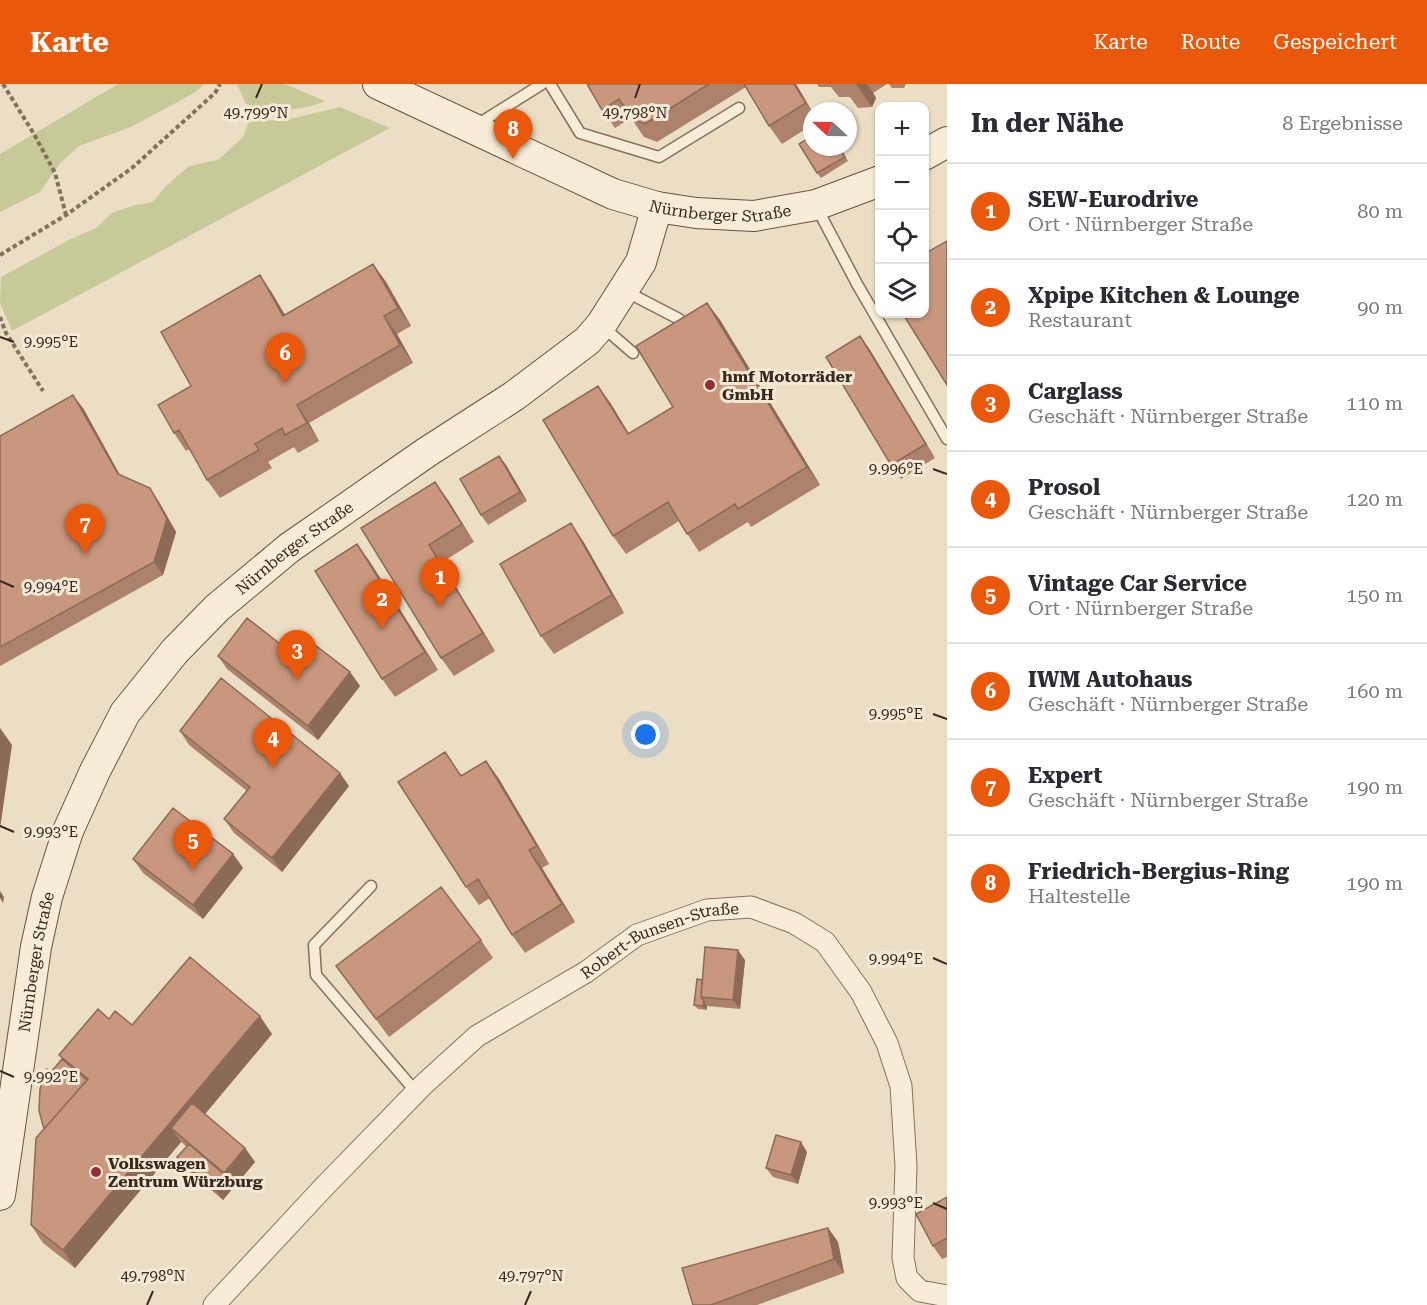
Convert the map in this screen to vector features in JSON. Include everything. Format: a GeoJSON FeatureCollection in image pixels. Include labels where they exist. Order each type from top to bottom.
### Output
{"type":"FeatureCollection","features":[{"type":"Feature","properties":{"kind":"street"},"geometry":{"type":"LineString","coordinates":[[378,84],[614,194],[657,207]]}},
{"type":"Feature","properties":{"kind":"street"},"geometry":{"type":"LineString","coordinates":[[929,152],[947,142]]}},
{"type":"Feature","properties":{"kind":"street","name":"Nürnberger Straße"},"geometry":{"type":"LineString","coordinates":[[0,1195],[36,947],[47,897],[68,831],[125,713],[175,651],[217,608],[288,548],[418,458],[514,396],[587,340],[602,325],[641,261],[657,207],[696,213],[754,216],[816,205],[847,195],[875,182]]}},
{"type":"Feature","properties":{"kind":"street","name":"Robert-Bunsen-Straße"},"geometry":{"type":"LineString","coordinates":[[214,1305],[416,1092],[477,1036],[586,972],[637,935],[707,910],[751,908],[794,923],[825,942],[861,992],[887,1043],[901,1086],[906,1166],[903,1258],[907,1278],[920,1291],[947,1296]]}},
{"type":"Feature","properties":{"kind":"lane"},"geometry":{"type":"LineString","coordinates":[[473,128],[542,84]]}},
{"type":"Feature","properties":{"kind":"lane"},"geometry":{"type":"LineString","coordinates":[[550,84],[580,133],[659,156],[738,108]]}},
{"type":"Feature","properties":{"kind":"lane"},"geometry":{"type":"LineString","coordinates":[[816,205],[857,284],[947,439]]}},
{"type":"Feature","properties":{"kind":"lane"},"geometry":{"type":"LineString","coordinates":[[625,290],[679,319]]}},
{"type":"Feature","properties":{"kind":"lane"},"geometry":{"type":"LineString","coordinates":[[602,325],[633,353]]}},
{"type":"Feature","properties":{"kind":"lane"},"geometry":{"type":"LineString","coordinates":[[371,886],[314,945],[316,975],[416,1092]]}},
{"type":"Feature","properties":{"kind":"path"},"geometry":{"type":"LineString","coordinates":[[3,84],[55,172],[66,215]]}},
{"type":"Feature","properties":{"kind":"path"},"geometry":{"type":"LineString","coordinates":[[0,255],[66,215],[132,168],[215,93],[220,84]]}},
{"type":"Feature","properties":{"kind":"path"},"geometry":{"type":"LineString","coordinates":[[0,317],[6,333],[43,392]]}},
{"type":"Feature","properties":{"kind":"green space"},"geometry":{"type":"Polygon","coordinates":[[[118,84],[205,84],[194,93],[131,127],[79,146],[61,162],[40,192],[0,212],[0,154],[118,84]]]}},
{"type":"Feature","properties":{"kind":"green space"},"geometry":{"type":"Polygon","coordinates":[[[237,84],[285,84],[325,101],[296,109],[256,107],[246,104],[237,84]]]}},
{"type":"Feature","properties":{"kind":"green space"},"geometry":{"type":"Polygon","coordinates":[[[340,107],[390,128],[12,331],[0,303],[1,277],[96,228],[112,213],[153,202],[166,186],[189,166],[218,160],[243,137],[249,121],[285,120],[340,107]]]}},
{"type":"Feature","properties":{"kind":"building"},"geometry":{"type":"Polygon","coordinates":[[[587,84],[709,84],[645,124],[632,119],[619,99],[602,110],[587,84]]]}},
{"type":"Feature","properties":{"kind":"building"},"geometry":{"type":"Polygon","coordinates":[[[744,84],[794,84],[805,102],[769,126],[744,84]]]}},
{"type":"Feature","properties":{"kind":"building"},"geometry":{"type":"Polygon","coordinates":[[[806,156],[845,157],[817,173],[806,156]]]}},
{"type":"Feature","properties":{"kind":"building"},"geometry":{"type":"Polygon","coordinates":[[[947,241],[947,385],[905,318],[929,318],[929,251],[947,241]]]}},
{"type":"Feature","properties":{"kind":"building"},"geometry":{"type":"Polygon","coordinates":[[[373,264],[398,308],[384,316],[400,345],[297,405],[307,423],[285,435],[282,428],[255,444],[259,450],[207,480],[179,430],[174,433],[158,405],[191,386],[161,332],[260,275],[283,316],[373,264]]]}},
{"type":"Feature","properties":{"kind":"building"},"geometry":{"type":"Polygon","coordinates":[[[707,303],[807,467],[738,509],[735,504],[687,534],[668,502],[613,536],[543,420],[598,386],[628,434],[673,407],[636,346],[707,303]]]}},
{"type":"Feature","properties":{"kind":"building"},"geometry":{"type":"Polygon","coordinates":[[[860,336],[926,444],[891,465],[826,357],[860,336]]]}},
{"type":"Feature","properties":{"kind":"building"},"geometry":{"type":"Polygon","coordinates":[[[73,395],[118,474],[150,488],[167,519],[154,562],[0,647],[0,436],[73,395]]]}},
{"type":"Feature","properties":{"kind":"building"},"geometry":{"type":"Polygon","coordinates":[[[499,456],[520,492],[481,515],[460,479],[499,456]]]}},
{"type":"Feature","properties":{"kind":"building"},"geometry":{"type":"Polygon","coordinates":[[[435,482],[462,524],[429,545],[483,633],[441,658],[361,528],[435,482]]]}},
{"type":"Feature","properties":{"kind":"building"},"geometry":{"type":"Polygon","coordinates":[[[571,523],[612,595],[541,636],[500,564],[571,523]]]}},
{"type":"Feature","properties":{"kind":"building"},"geometry":{"type":"Polygon","coordinates":[[[357,544],[425,652],[382,679],[315,571],[357,544]]]}},
{"type":"Feature","properties":{"kind":"building"},"geometry":{"type":"Polygon","coordinates":[[[247,618],[302,661],[315,645],[350,672],[308,726],[218,656],[247,618]]]}},
{"type":"Feature","properties":{"kind":"building"},"geometry":{"type":"Polygon","coordinates":[[[221,678],[340,773],[272,858],[224,819],[250,787],[180,731],[221,678]]]}},
{"type":"Feature","properties":{"kind":"building"},"geometry":{"type":"Polygon","coordinates":[[[445,752],[461,776],[486,761],[537,846],[529,850],[562,904],[512,935],[478,879],[466,887],[398,782],[445,752]]]}},
{"type":"Feature","properties":{"kind":"building"},"geometry":{"type":"Polygon","coordinates":[[[173,808],[233,854],[193,905],[133,859],[173,808]]]}},
{"type":"Feature","properties":{"kind":"building"},"geometry":{"type":"Polygon","coordinates":[[[441,887],[481,940],[376,1019],[336,966],[441,887]]]}},
{"type":"Feature","properties":{"kind":"building"},"geometry":{"type":"Polygon","coordinates":[[[705,947],[738,950],[733,1000],[701,997],[705,947]]]}},
{"type":"Feature","properties":{"kind":"building"},"geometry":{"type":"Polygon","coordinates":[[[190,957],[260,1016],[63,1250],[31,1225],[36,1138],[88,1079],[59,1055],[98,1009],[109,1019],[115,1011],[132,1025],[190,957]]]}},
{"type":"Feature","properties":{"kind":"building"},"geometry":{"type":"Polygon","coordinates":[[[697,979],[702,980],[703,1006],[694,1005],[697,979]]]}},
{"type":"Feature","properties":{"kind":"building"},"geometry":{"type":"Polygon","coordinates":[[[62,1059],[87,1080],[44,1129],[39,1111],[40,1089],[47,1069],[51,1072],[62,1059]]]}},
{"type":"Feature","properties":{"kind":"building"},"geometry":{"type":"Polygon","coordinates":[[[192,1103],[245,1148],[224,1173],[171,1128],[192,1103]]]}},
{"type":"Feature","properties":{"kind":"building"},"geometry":{"type":"Polygon","coordinates":[[[776,1135],[801,1142],[791,1175],[766,1168],[776,1135]]]}},
{"type":"Feature","properties":{"kind":"building"},"geometry":{"type":"Polygon","coordinates":[[[189,1144],[228,1178],[216,1191],[177,1157],[189,1144]]]}},
{"type":"Feature","properties":{"kind":"building"},"geometry":{"type":"Polygon","coordinates":[[[947,1197],[947,1238],[933,1246],[916,1214],[947,1197]]]}},
{"type":"Feature","properties":{"kind":"building"},"geometry":{"type":"Polygon","coordinates":[[[828,1228],[834,1259],[711,1305],[693,1305],[682,1268],[828,1228]]]}},
{"type":"Feature","properties":{"kind":"place","name":"Friedrich-Bergius-Ring"},"geometry":{"type":"Point","coordinates":[513,159]}},
{"type":"Feature","properties":{"kind":"place","name":"IWM Autohaus"},"geometry":{"type":"Point","coordinates":[285,383]}},
{"type":"Feature","properties":{"kind":"place","name":"hmf Motorräder GmbH"},"geometry":{"type":"Point","coordinates":[710,385]}},
{"type":"Feature","properties":{"kind":"place","name":"Expert"},"geometry":{"type":"Point","coordinates":[85,554]}},
{"type":"Feature","properties":{"kind":"place","name":"SEW-Eurodrive"},"geometry":{"type":"Point","coordinates":[440,607]}},
{"type":"Feature","properties":{"kind":"place","name":"Xpipe Kitchen & Lounge"},"geometry":{"type":"Point","coordinates":[382,629]}},
{"type":"Feature","properties":{"kind":"place","name":"Carglass"},"geometry":{"type":"Point","coordinates":[297,680]}},
{"type":"Feature","properties":{"kind":"place","name":"Prosol"},"geometry":{"type":"Point","coordinates":[273,768]}},
{"type":"Feature","properties":{"kind":"place","name":"Vintage Car Service"},"geometry":{"type":"Point","coordinates":[193,870]}},
{"type":"Feature","properties":{"kind":"place","name":"Volkswagen Zentrum Würzburg"},"geometry":{"type":"Point","coordinates":[96,1172]}}]}
